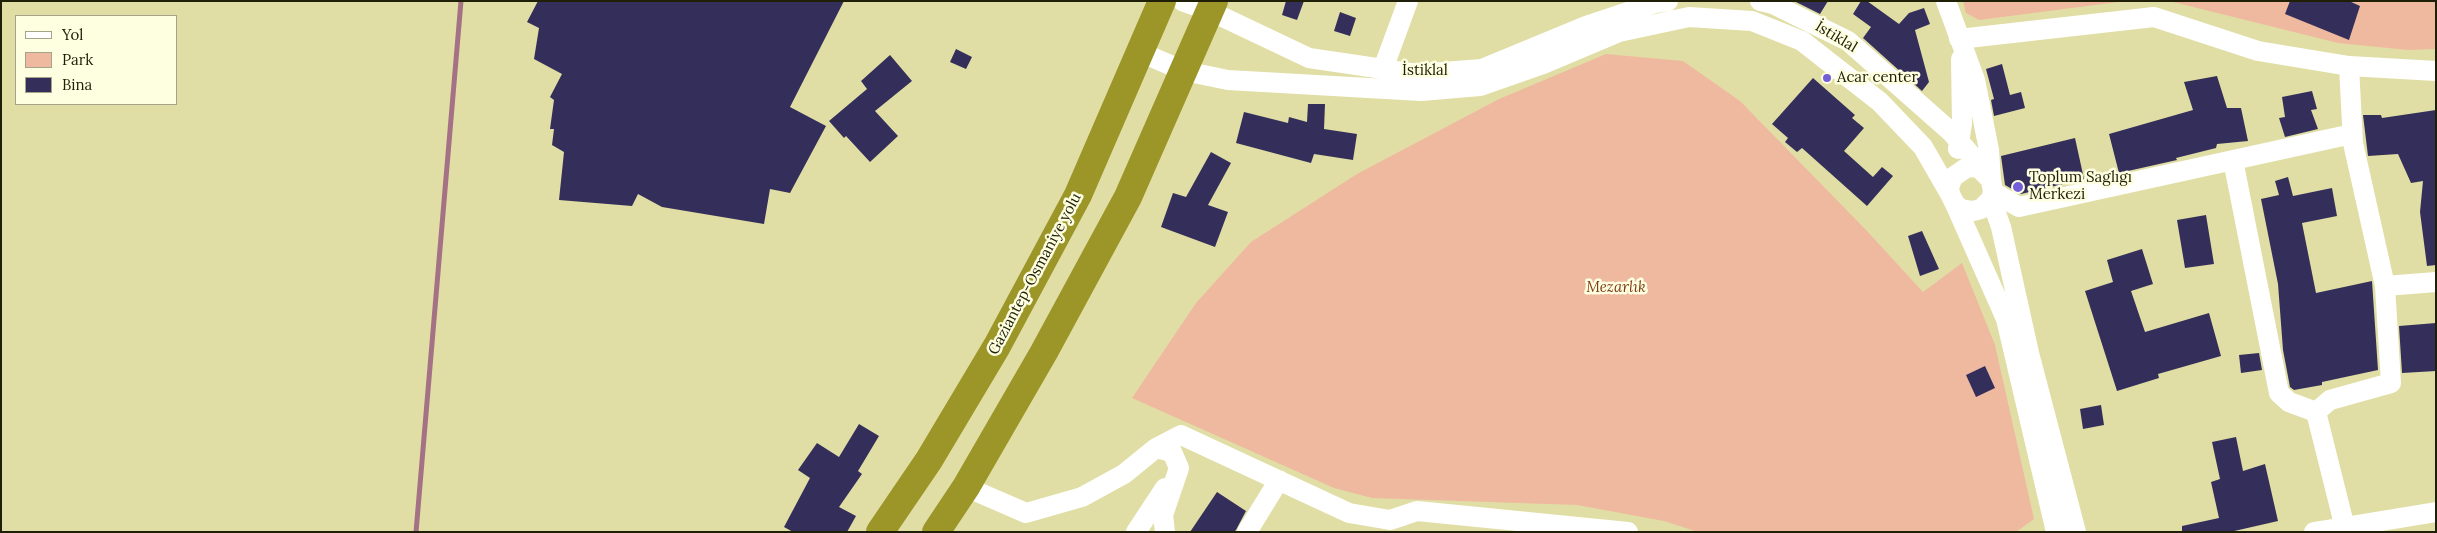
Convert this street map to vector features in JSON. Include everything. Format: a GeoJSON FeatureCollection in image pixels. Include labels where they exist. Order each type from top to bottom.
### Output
{"type":"FeatureCollection","features":[{"type":"Feature","properties":{"kind":"highway","name":"Gaziantep-Osmaniye yolu"},"geometry":{"type":"LineString","coordinates":[[880,532],[929,460],[1001,338],[1078,195],[1162,1]]}},
{"type":"Feature","properties":{"kind":"highway"},"geometry":{"type":"LineString","coordinates":[[936,532],[966,487],[1044,352],[1128,197],[1212,6]]}},
{"type":"Feature","properties":{"kind":"street","name":"İstiklal"},"geometry":{"type":"LineString","coordinates":[[1182,1],[1212,6],[1309,58],[1417,74],[1482,69],[1586,26],[1655,3],[1668,1]]}},
{"type":"Feature","properties":{"kind":"street"},"geometry":{"type":"LineString","coordinates":[[1383,69],[1408,1]]}},
{"type":"Feature","properties":{"kind":"street","name":"İstiklal"},"geometry":{"type":"LineString","coordinates":[[1760,1],[1773,4],[1848,41],[1920,102],[1951,132],[1990,186]]}},
{"type":"Feature","properties":{"kind":"street"},"geometry":{"type":"LineString","coordinates":[[1946,1],[1975,80],[1989,150],[1990,186],[2004,236],[2029,353],[2076,532]]}},
{"type":"Feature","properties":{"kind":"street"},"geometry":{"type":"LineString","coordinates":[[1140,52],[1184,72],[1228,80],[1421,91],[1480,86],[1543,64],[1619,32],[1689,17],[1752,20],[1802,41],[1880,102],[1923,147],[1966,210],[1981,209],[1990,186]]}},
{"type":"Feature","properties":{"kind":"street"},"geometry":{"type":"LineString","coordinates":[[1959,39],[2154,17],[2258,51],[2349,66],[2436,72]]}},
{"type":"Feature","properties":{"kind":"street"},"geometry":{"type":"LineString","coordinates":[[1959,39],[1962,72],[1962,124],[1952,192],[2006,319],[2056,532]]}},
{"type":"Feature","properties":{"kind":"street"},"geometry":{"type":"LineString","coordinates":[[2316,412],[2330,400],[2392,383],[2385,286],[2352,134],[2349,66]]}},
{"type":"Feature","properties":{"kind":"street"},"geometry":{"type":"LineString","coordinates":[[1952,192],[1966,168],[1980,169],[1990,186],[2018,208],[2352,134]]}},
{"type":"Feature","properties":{"kind":"street"},"geometry":{"type":"LineString","coordinates":[[2234,160],[2280,393],[2289,402],[2316,412]]}},
{"type":"Feature","properties":{"kind":"street"},"geometry":{"type":"LineString","coordinates":[[2385,286],[2436,282]]}},
{"type":"Feature","properties":{"kind":"street"},"geometry":{"type":"LineString","coordinates":[[2316,412],[2346,529]]}},
{"type":"Feature","properties":{"kind":"street"},"geometry":{"type":"LineString","coordinates":[[966,487],[1026,513],[1082,497],[1124,474],[1156,448],[1181,435],[1349,512],[1384,526],[1417,511],[1628,532]]}},
{"type":"Feature","properties":{"kind":"street"},"geometry":{"type":"LineString","coordinates":[[1156,448],[1172,452],[1179,468],[1163,515],[1165,532]]}},
{"type":"Feature","properties":{"kind":"street"},"geometry":{"type":"LineString","coordinates":[[1136,532],[1179,468]]}},
{"type":"Feature","properties":{"kind":"street"},"geometry":{"type":"LineString","coordinates":[[1247,532],[1279,480]]}},
{"type":"Feature","properties":{"kind":"street"},"geometry":{"type":"LineString","coordinates":[[2314,532],[2346,529],[2436,512]]}},
{"type":"Feature","properties":{"kind":"green space"},"geometry":{"type":"Polygon","coordinates":[[[1963,1],[2126,1],[1979,20],[1966,13],[1963,1]]]}},
{"type":"Feature","properties":{"kind":"green space"},"geometry":{"type":"Polygon","coordinates":[[[2169,1],[2436,1],[2436,49],[2408,50],[2338,43],[2169,1]]]}},
{"type":"Feature","properties":{"kind":"green space","name":"Mezarlık"},"geometry":{"type":"Polygon","coordinates":[[[1606,54],[1683,61],[1740,101],[1867,231],[1923,292],[1962,263],[1995,345],[2034,519],[2016,532],[1698,532],[1664,521],[1577,505],[1372,498],[1334,488],[1132,398],[1196,303],[1251,242],[1357,174],[1499,99],[1606,54]]]}},
{"type":"Feature","properties":{"kind":"building"},"geometry":{"type":"Polygon","coordinates":[[[538,1],[844,1],[790,107],[826,126],[790,193],[770,189],[764,224],[662,207],[638,194],[632,206],[559,200],[564,152],[552,145],[554,129],[550,129],[554,100],[550,97],[562,74],[534,59],[539,28],[527,22],[538,1]]]}},
{"type":"Feature","properties":{"kind":"building"},"geometry":{"type":"Polygon","coordinates":[[[1286,1],[1304,1],[1297,20],[1282,15],[1286,1]]]}},
{"type":"Feature","properties":{"kind":"building"},"geometry":{"type":"Polygon","coordinates":[[[1794,1],[1828,1],[1820,14],[1794,1]]]}},
{"type":"Feature","properties":{"kind":"building"},"geometry":{"type":"Polygon","coordinates":[[[1861,1],[1867,1],[1899,24],[1909,13],[1924,8],[1930,24],[1915,30],[1929,82],[1922,91],[1863,38],[1871,27],[1853,14],[1861,1]]]}},
{"type":"Feature","properties":{"kind":"building"},"geometry":{"type":"Polygon","coordinates":[[[2290,1],[2349,1],[2360,6],[2349,40],[2285,14],[2290,1]]]}},
{"type":"Feature","properties":{"kind":"building"},"geometry":{"type":"Polygon","coordinates":[[[1340,12],[1356,18],[1350,36],[1334,31],[1340,12]]]}},
{"type":"Feature","properties":{"kind":"building"},"geometry":{"type":"Polygon","coordinates":[[[956,49],[972,57],[966,69],[950,62],[956,49]]]}},
{"type":"Feature","properties":{"kind":"building"},"geometry":{"type":"Polygon","coordinates":[[[890,55],[912,81],[875,111],[898,136],[870,162],[829,121],[867,89],[861,81],[890,55]]]}},
{"type":"Feature","properties":{"kind":"building"},"geometry":{"type":"Polygon","coordinates":[[[2002,64],[2010,95],[2021,92],[2025,108],[1994,116],[1991,100],[1994,99],[1986,69],[2002,64]]]}},
{"type":"Feature","properties":{"kind":"building"},"geometry":{"type":"Polygon","coordinates":[[[2217,76],[2227,108],[2241,108],[2248,141],[2217,144],[2216,148],[2176,158],[2177,160],[2119,173],[2109,134],[2193,110],[2184,82],[2217,76]]]}},
{"type":"Feature","properties":{"kind":"building"},"geometry":{"type":"Polygon","coordinates":[[[1813,78],[1855,115],[1852,118],[1864,128],[1844,151],[1873,177],[1882,167],[1893,176],[1867,206],[1802,148],[1797,152],[1785,142],[1788,138],[1772,124],[1813,78]]]}},
{"type":"Feature","properties":{"kind":"building"},"geometry":{"type":"Polygon","coordinates":[[[2312,91],[2317,109],[2311,110],[2318,129],[2285,137],[2279,118],[2285,117],[2282,97],[2312,91]]]}},
{"type":"Feature","properties":{"kind":"building"},"geometry":{"type":"Polygon","coordinates":[[[1308,104],[1325,104],[1324,129],[1357,134],[1353,160],[1314,154],[1311,163],[1236,143],[1244,112],[1288,123],[1289,117],[1307,122],[1308,104]]]}},
{"type":"Feature","properties":{"kind":"building"},"geometry":{"type":"Polygon","coordinates":[[[2436,110],[2436,265],[2427,266],[2420,212],[2423,181],[2411,183],[2398,154],[2368,156],[2363,115],[2381,115],[2382,118],[2436,110]]]}},
{"type":"Feature","properties":{"kind":"building"},"geometry":{"type":"Polygon","coordinates":[[[2075,138],[2084,179],[2021,194],[2005,185],[2001,156],[2075,138]]]}},
{"type":"Feature","properties":{"kind":"building"},"geometry":{"type":"Polygon","coordinates":[[[1211,152],[1231,163],[1208,205],[1228,212],[1215,247],[1161,227],[1173,193],[1186,197],[1211,152]]]}},
{"type":"Feature","properties":{"kind":"building"},"geometry":{"type":"Polygon","coordinates":[[[2288,177],[2293,196],[2332,188],[2337,216],[2302,223],[2316,293],[2372,281],[2378,370],[2322,382],[2322,385],[2294,390],[2290,387],[2283,350],[2278,284],[2261,199],[2279,195],[2275,181],[2288,177]]]}},
{"type":"Feature","properties":{"kind":"building"},"geometry":{"type":"Polygon","coordinates":[[[2206,215],[2214,264],[2185,268],[2177,220],[2206,215]]]}},
{"type":"Feature","properties":{"kind":"building"},"geometry":{"type":"Polygon","coordinates":[[[1922,231],[1939,269],[1920,276],[1908,236],[1922,231]]]}},
{"type":"Feature","properties":{"kind":"building"},"geometry":{"type":"Polygon","coordinates":[[[2142,249],[2153,284],[2131,291],[2145,332],[2209,313],[2221,356],[2158,374],[2159,378],[2117,391],[2085,291],[2113,282],[2107,260],[2142,249]]]}},
{"type":"Feature","properties":{"kind":"building"},"geometry":{"type":"Polygon","coordinates":[[[2436,323],[2436,371],[2402,373],[2399,326],[2436,323]]]}},
{"type":"Feature","properties":{"kind":"building"},"geometry":{"type":"Polygon","coordinates":[[[2259,353],[2262,370],[2241,373],[2239,355],[2259,353]]]}},
{"type":"Feature","properties":{"kind":"building"},"geometry":{"type":"Polygon","coordinates":[[[1985,366],[1995,388],[1976,397],[1966,375],[1985,366]]]}},
{"type":"Feature","properties":{"kind":"building"},"geometry":{"type":"Polygon","coordinates":[[[2101,405],[2104,425],[2083,429],[2080,409],[2101,405]]]}},
{"type":"Feature","properties":{"kind":"building"},"geometry":{"type":"Polygon","coordinates":[[[859,424],[879,436],[858,471],[862,474],[839,507],[856,516],[847,532],[793,532],[784,527],[810,478],[798,470],[817,443],[839,457],[859,424]]]}},
{"type":"Feature","properties":{"kind":"building"},"geometry":{"type":"Polygon","coordinates":[[[2236,437],[2243,471],[2265,464],[2278,521],[2230,532],[2182,532],[2182,526],[2219,518],[2211,482],[2220,479],[2212,442],[2236,437]]]}},
{"type":"Feature","properties":{"kind":"building"},"geometry":{"type":"Polygon","coordinates":[[[1217,492],[1246,511],[1236,530],[1234,532],[1190,532],[1217,492]]]}},
{"type":"Feature","properties":{"kind":"waterway"},"geometry":{"type":"LineString","coordinates":[[416,532],[461,1]]}},
{"type":"Feature","properties":{"kind":"place","name":"Acar center"},"geometry":{"type":"Point","coordinates":[1827,78]}},
{"type":"Feature","properties":{"kind":"place","name":"Toplum Saglıgı Merkezi"},"geometry":{"type":"Point","coordinates":[2018,187]}}]}
